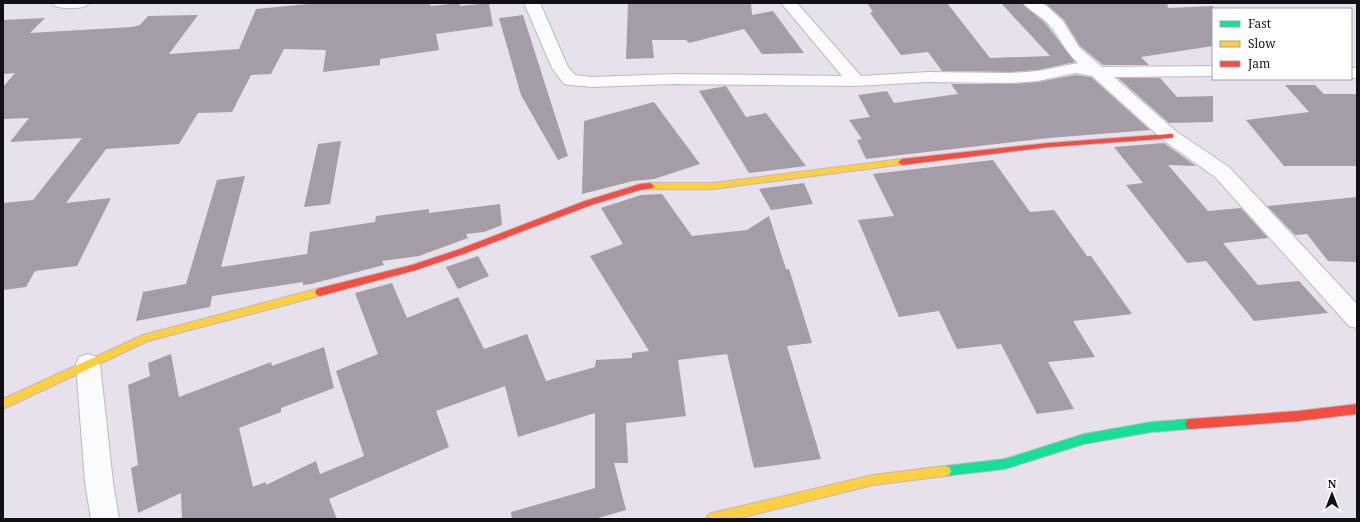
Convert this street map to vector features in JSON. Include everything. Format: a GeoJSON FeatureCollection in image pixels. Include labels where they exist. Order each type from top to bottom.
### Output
{"type":"FeatureCollection","features":[{"type":"Feature","properties":{"kind":"street"},"geometry":{"type":"LineString","coordinates":[[60,3],[81,3]]}},
{"type":"Feature","properties":{"kind":"street"},"geometry":{"type":"LineString","coordinates":[[532,3],[560,68],[570,80],[592,82],[674,79],[856,81],[928,77],[1010,78],[1038,76],[1076,68],[1100,72],[1212,71]]}},
{"type":"Feature","properties":{"kind":"street"},"geometry":{"type":"LineString","coordinates":[[789,3],[856,81]]}},
{"type":"Feature","properties":{"kind":"street"},"geometry":{"type":"LineString","coordinates":[[1031,3],[1043,10],[1057,24],[1074,50],[1170,136],[1222,172],[1357,319]]}},
{"type":"Feature","properties":{"kind":"street"},"geometry":{"type":"LineString","coordinates":[[3,404],[146,338],[220,317],[413,268],[463,251],[588,203],[640,187],[677,185],[713,186],[862,166],[1049,145],[1170,136]]}},
{"type":"Feature","properties":{"kind":"street"},"geometry":{"type":"LineString","coordinates":[[88,364],[99,482],[105,519]]}},
{"type":"Feature","properties":{"kind":"street"},"geometry":{"type":"LineString","coordinates":[[712,519],[873,480],[1005,464],[1084,439],[1152,427],[1298,416],[1357,409]]}},
{"type":"Feature","properties":{"kind":"building"},"geometry":{"type":"Polygon","coordinates":[[[318,3],[430,3],[431,6],[460,3],[460,6],[489,3],[493,26],[436,34],[439,50],[380,59],[380,65],[323,72],[326,50],[284,49],[271,74],[251,75],[232,112],[198,113],[179,144],[106,149],[66,203],[111,198],[77,266],[35,271],[26,287],[3,290],[3,203],[33,200],[82,138],[10,142],[29,118],[3,119],[3,87],[15,73],[3,74],[3,20],[45,18],[30,33],[132,27],[140,25],[148,16],[198,15],[169,54],[239,49],[256,9],[318,3]]]}},
{"type":"Feature","properties":{"kind":"building"},"geometry":{"type":"Polygon","coordinates":[[[628,3],[751,3],[752,15],[773,11],[804,53],[762,54],[744,29],[689,43],[686,40],[652,40],[654,58],[626,59],[628,3]]]}},
{"type":"Feature","properties":{"kind":"building"},"geometry":{"type":"Polygon","coordinates":[[[867,3],[947,3],[990,58],[1050,56],[1001,3],[1022,3],[1046,24],[1075,62],[1038,70],[1011,72],[942,71],[928,52],[901,55],[870,13],[873,12],[867,3]]]}},
{"type":"Feature","properties":{"kind":"building"},"geometry":{"type":"Polygon","coordinates":[[[1045,3],[1167,3],[1168,8],[1213,6],[1212,46],[1141,57],[1149,65],[1103,65],[1080,46],[1064,20],[1045,3]]]}},
{"type":"Feature","properties":{"kind":"building"},"geometry":{"type":"Polygon","coordinates":[[[523,15],[568,156],[558,160],[521,95],[499,18],[523,15]]]}},
{"type":"Feature","properties":{"kind":"building"},"geometry":{"type":"Polygon","coordinates":[[[1075,75],[1091,77],[1150,130],[1049,138],[866,159],[857,140],[862,139],[849,120],[870,117],[858,95],[887,91],[894,103],[958,94],[951,84],[1011,84],[1038,82],[1075,75]]]}},
{"type":"Feature","properties":{"kind":"building"},"geometry":{"type":"Polygon","coordinates":[[[1118,78],[1160,78],[1177,97],[1213,96],[1213,122],[1169,123],[1118,78]]]}},
{"type":"Feature","properties":{"kind":"building"},"geometry":{"type":"Polygon","coordinates":[[[1285,85],[1315,85],[1324,94],[1357,94],[1357,166],[1284,166],[1246,120],[1309,112],[1285,85]]]}},
{"type":"Feature","properties":{"kind":"building"},"geometry":{"type":"Polygon","coordinates":[[[726,86],[746,117],[766,113],[806,166],[749,173],[699,91],[726,86]]]}},
{"type":"Feature","properties":{"kind":"building"},"geometry":{"type":"Polygon","coordinates":[[[654,102],[700,164],[654,179],[633,181],[582,194],[584,121],[654,102]]]}},
{"type":"Feature","properties":{"kind":"building"},"geometry":{"type":"Polygon","coordinates":[[[341,141],[330,204],[304,207],[318,144],[341,141]]]}},
{"type":"Feature","properties":{"kind":"building"},"geometry":{"type":"Polygon","coordinates":[[[1164,143],[1196,166],[1168,165],[1208,211],[1241,208],[1268,238],[1223,243],[1258,285],[1299,281],[1328,313],[1254,321],[1206,261],[1187,263],[1126,185],[1143,183],[1114,147],[1164,143]]]}},
{"type":"Feature","properties":{"kind":"building"},"geometry":{"type":"Polygon","coordinates":[[[993,160],[1030,212],[1054,210],[1087,256],[1091,256],[1132,314],[1073,321],[1095,357],[1048,362],[1074,409],[1037,414],[1001,344],[957,349],[939,311],[899,317],[858,220],[894,216],[873,174],[993,160]]]}},
{"type":"Feature","properties":{"kind":"building"},"geometry":{"type":"Polygon","coordinates":[[[245,176],[221,267],[307,254],[310,232],[375,222],[376,216],[429,209],[429,213],[500,204],[502,225],[484,232],[466,234],[468,238],[419,256],[382,261],[384,265],[311,284],[303,285],[303,282],[212,296],[210,307],[136,321],[143,292],[186,284],[217,180],[245,176]]]}},
{"type":"Feature","properties":{"kind":"building"},"geometry":{"type":"Polygon","coordinates":[[[804,183],[813,204],[771,210],[759,189],[804,183]]]}},
{"type":"Feature","properties":{"kind":"building"},"geometry":{"type":"Polygon","coordinates":[[[662,194],[692,236],[747,230],[769,216],[786,269],[789,269],[812,343],[787,346],[821,459],[754,468],[727,354],[678,360],[686,416],[626,423],[628,463],[614,463],[626,510],[595,519],[512,519],[511,512],[595,488],[595,413],[518,437],[505,386],[436,411],[449,447],[329,499],[337,519],[182,519],[181,493],[138,513],[131,468],[138,465],[128,385],[150,376],[148,363],[171,354],[179,397],[271,362],[272,366],[324,347],[334,388],[281,408],[281,412],[239,428],[253,487],[266,482],[266,485],[316,461],[320,474],[364,456],[336,371],[378,354],[355,293],[392,283],[407,318],[458,297],[484,349],[527,334],[546,381],[595,367],[596,360],[632,358],[632,353],[649,351],[590,256],[623,244],[601,208],[641,195],[662,194]]]}},
{"type":"Feature","properties":{"kind":"building"},"geometry":{"type":"Polygon","coordinates":[[[1357,197],[1357,262],[1328,261],[1307,234],[1295,235],[1267,206],[1357,197]]]}},
{"type":"Feature","properties":{"kind":"building"},"geometry":{"type":"Polygon","coordinates":[[[478,256],[489,276],[458,289],[446,267],[478,256]]]}},
{"type":"Feature","properties":{"kind":"traffic: fast"},"geometry":{"type":"LineString","coordinates":[[945,471],[1005,464],[1084,439],[1152,427],[1190,424]]}},
{"type":"Feature","properties":{"kind":"traffic: slow"},"geometry":{"type":"LineString","coordinates":[[650,186],[713,186],[902,162]]}},
{"type":"Feature","properties":{"kind":"traffic: slow"},"geometry":{"type":"LineString","coordinates":[[3,404],[146,338],[320,292]]}},
{"type":"Feature","properties":{"kind":"traffic: slow"},"geometry":{"type":"LineString","coordinates":[[712,519],[873,480],[945,471]]}},
{"type":"Feature","properties":{"kind":"traffic: jam"},"geometry":{"type":"LineString","coordinates":[[902,162],[1049,145],[1170,136]]}},
{"type":"Feature","properties":{"kind":"traffic: jam"},"geometry":{"type":"LineString","coordinates":[[320,292],[413,268],[463,251],[588,203],[640,187],[650,186]]}},
{"type":"Feature","properties":{"kind":"traffic: jam"},"geometry":{"type":"LineString","coordinates":[[1190,424],[1298,416],[1357,409]]}}]}
